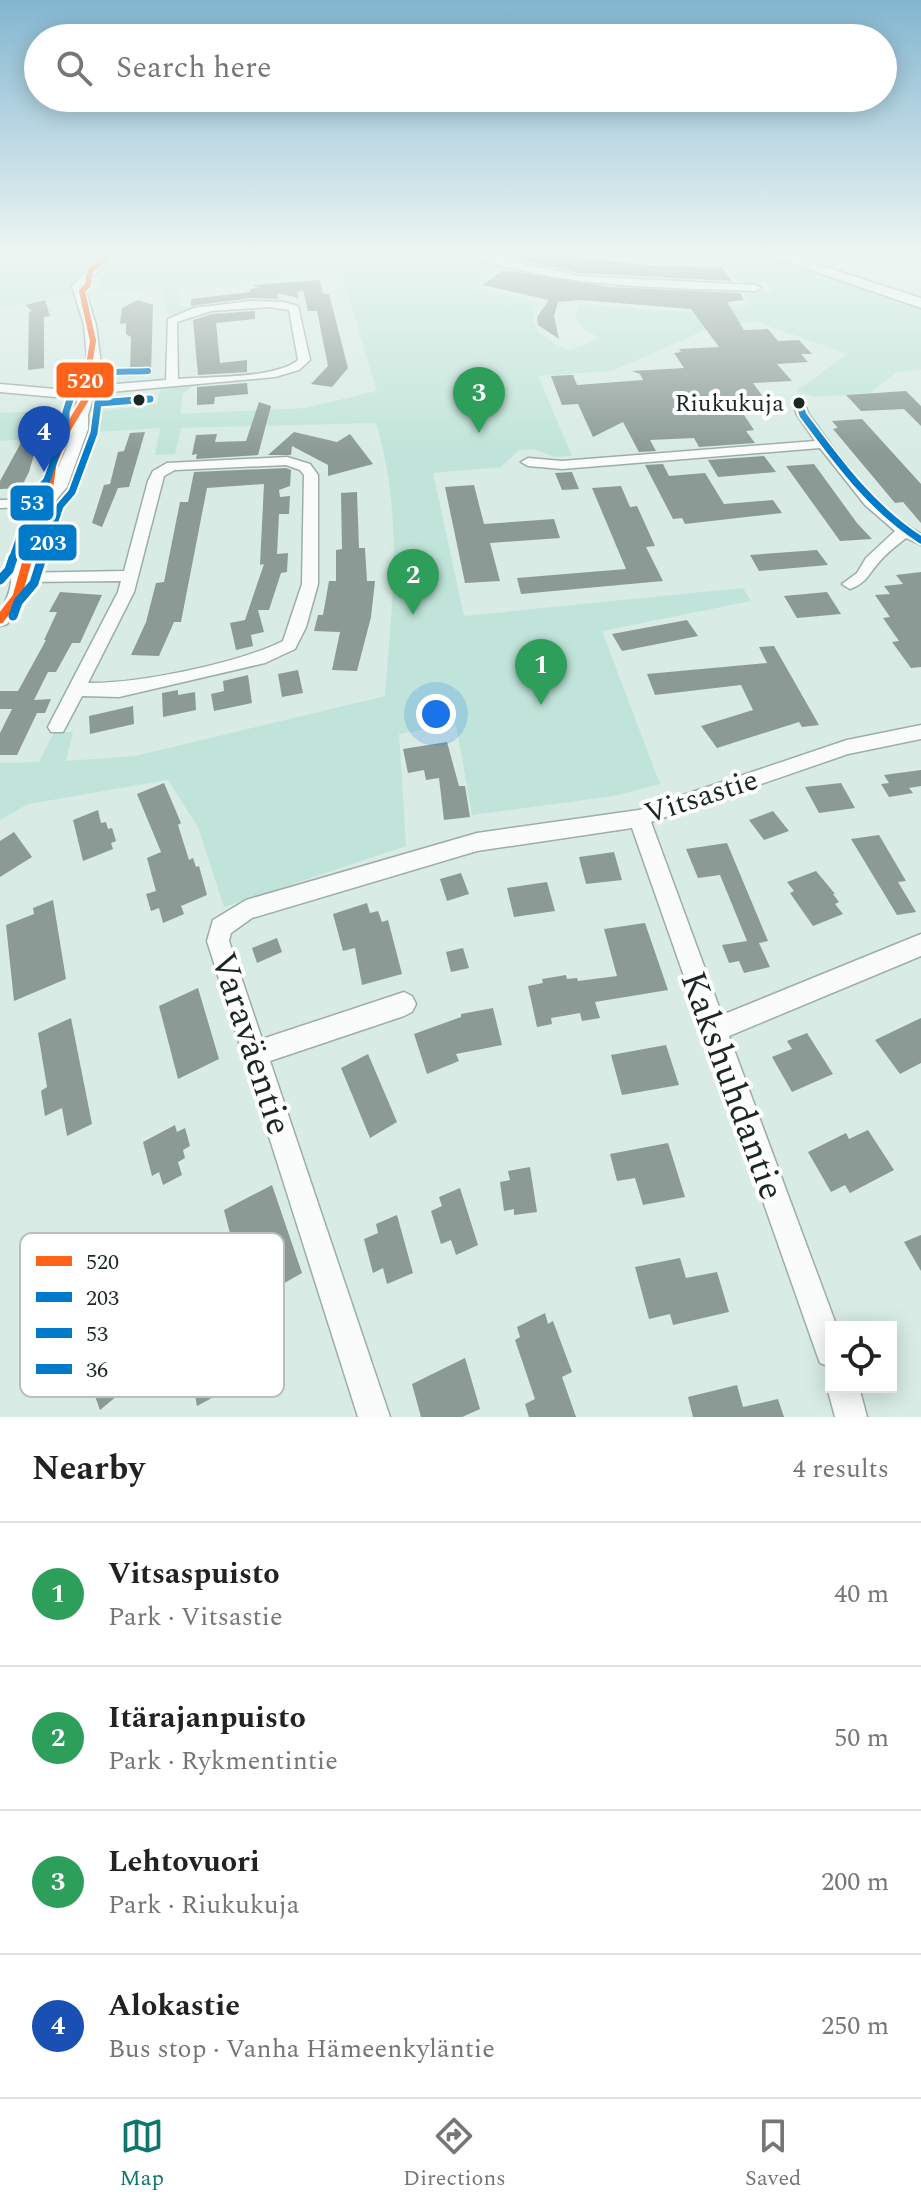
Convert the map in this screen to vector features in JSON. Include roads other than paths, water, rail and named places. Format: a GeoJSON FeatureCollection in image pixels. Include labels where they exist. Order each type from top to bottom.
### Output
{"type":"FeatureCollection","features":[{"type":"Feature","properties":{"kind":"street"},"geometry":{"type":"LineString","coordinates":[[0,619],[19,595],[20,579],[47,501],[59,487],[80,429],[80,415],[88,388],[96,381],[89,321]]}},
{"type":"Feature","properties":{"kind":"street"},"geometry":{"type":"LineString","coordinates":[[172,321],[172,383]]}},
{"type":"Feature","properties":{"kind":"street"},"geometry":{"type":"LineString","coordinates":[[0,388],[55,393],[275,374],[297,367],[305,354],[297,321]]}},
{"type":"Feature","properties":{"kind":"street"},"geometry":{"type":"LineString","coordinates":[[799,403],[803,415],[824,444],[872,503],[903,532],[921,540]]}},
{"type":"Feature","properties":{"kind":"street"},"geometry":{"type":"LineString","coordinates":[[528,462],[562,465],[824,444]]}},
{"type":"Feature","properties":{"kind":"street"},"geometry":{"type":"LineString","coordinates":[[57,727],[126,592],[155,481],[165,470],[185,463],[279,461],[299,464],[311,475],[310,584],[298,627],[289,645],[265,657],[119,690],[77,689]]}},
{"type":"Feature","properties":{"kind":"street"},"geometry":{"type":"LineString","coordinates":[[0,504],[47,501]]}},
{"type":"Feature","properties":{"kind":"street"},"geometry":{"type":"LineString","coordinates":[[850,584],[863,576],[871,561],[903,532]]}},
{"type":"Feature","properties":{"kind":"street"},"geometry":{"type":"LineString","coordinates":[[0,611],[9,591],[20,579],[130,576]]}},
{"type":"Feature","properties":{"kind":"street","name":"Vitsastie"},"geometry":{"type":"LineString","coordinates":[[477,842],[639,818],[847,747],[921,732]]}},
{"type":"Feature","properties":{"kind":"street","name":"Kakshuhdantie"},"geometry":{"type":"LineString","coordinates":[[639,818],[825,1335]]}},
{"type":"Feature","properties":{"kind":"street","name":"Varaväentie"},"geometry":{"type":"LineString","coordinates":[[374,1417],[218,941],[221,927],[246,910],[477,842]]}},
{"type":"Feature","properties":{"kind":"street"},"geometry":{"type":"LineString","coordinates":[[714,1030],[921,945]]}},
{"type":"Feature","properties":{"kind":"street"},"geometry":{"type":"LineString","coordinates":[[256,1053],[404,1004]]}},
{"type":"Feature","properties":{"kind":"street"},"geometry":{"type":"LineString","coordinates":[[845,1393],[851,1417]]}},
{"type":"Feature","properties":{"kind":"place","name":"Riukukuja"},"geometry":{"type":"Point","coordinates":[799,403]}},
{"type":"Feature","properties":{"kind":"place","name":"Lehtovuori"},"geometry":{"type":"Point","coordinates":[479,433]}},
{"type":"Feature","properties":{"kind":"place","name":"Alokastie"},"geometry":{"type":"Point","coordinates":[44,472]}},
{"type":"Feature","properties":{"kind":"place","name":"Itärajanpuisto"},"geometry":{"type":"Point","coordinates":[413,615]}},
{"type":"Feature","properties":{"kind":"place","name":"Vitsaspuisto"},"geometry":{"type":"Point","coordinates":[541,705]}}]}
